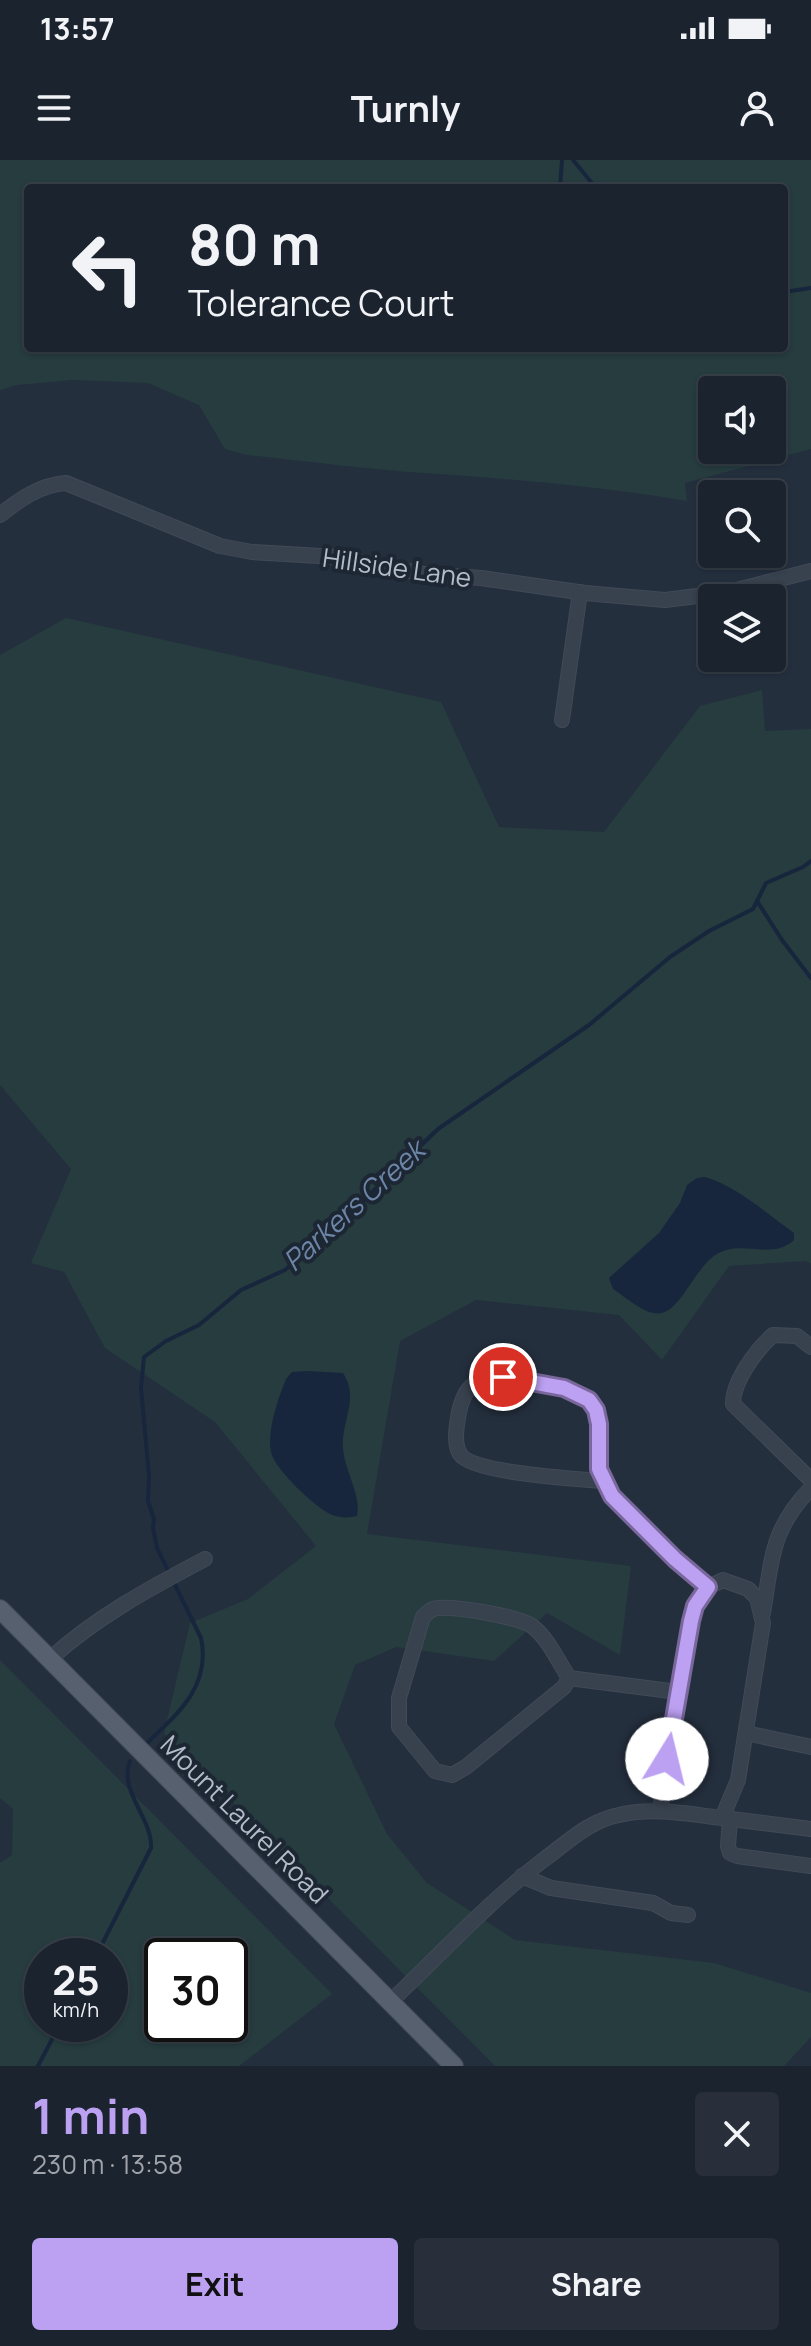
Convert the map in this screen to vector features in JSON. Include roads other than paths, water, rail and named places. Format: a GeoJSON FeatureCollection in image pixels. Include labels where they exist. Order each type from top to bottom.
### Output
{"type":"FeatureCollection","features":[{"type":"Feature","properties":{"kind":"main road","name":"Mount Laurel Road"},"geometry":{"type":"LineString","coordinates":[[0,1609],[454,2066]]}},
{"type":"Feature","properties":{"kind":"street","name":"Hillside Lane"},"geometry":{"type":"LineString","coordinates":[[0,515],[32,493],[52,484],[66,483],[220,546],[252,552],[337,557],[411,573],[677,600],[729,592],[811,571]]}},
{"type":"Feature","properties":{"kind":"street"},"geometry":{"type":"LineString","coordinates":[[562,720],[580,592]]}},
{"type":"Feature","properties":{"kind":"street"},"geometry":{"type":"LineString","coordinates":[[811,1347],[797,1336],[773,1335],[762,1345],[733,1392],[733,1404],[743,1416],[811,1480]]}},
{"type":"Feature","properties":{"kind":"street"},"geometry":{"type":"LineString","coordinates":[[603,1481],[552,1477],[466,1462],[459,1453],[456,1441],[459,1413],[468,1388],[477,1381],[503,1377],[564,1388],[589,1400],[596,1410],[599,1424],[599,1469],[612,1496],[708,1587]]}},
{"type":"Feature","properties":{"kind":"street"},"geometry":{"type":"LineString","coordinates":[[811,1488],[792,1508],[778,1534],[738,1780],[726,1819],[730,1853],[811,1866]]}},
{"type":"Feature","properties":{"kind":"street"},"geometry":{"type":"LineString","coordinates":[[50,1659],[75,1636],[121,1605],[205,1559]]}},
{"type":"Feature","properties":{"kind":"street"},"geometry":{"type":"LineString","coordinates":[[660,1811],[695,1606],[708,1587],[723,1580],[748,1589],[757,1598],[763,1617]]}},
{"type":"Feature","properties":{"kind":"street"},"geometry":{"type":"LineString","coordinates":[[448,1608],[523,1621],[543,1637],[569,1678],[564,1687],[452,1775],[435,1771],[399,1727],[399,1698],[423,1617],[433,1609],[448,1608]]}},
{"type":"Feature","properties":{"kind":"street"},"geometry":{"type":"LineString","coordinates":[[569,1678],[678,1692]]}},
{"type":"Feature","properties":{"kind":"street"},"geometry":{"type":"LineString","coordinates":[[746,1733],[811,1747]]}},
{"type":"Feature","properties":{"kind":"street"},"geometry":{"type":"LineString","coordinates":[[390,2002],[522,1876],[569,1839],[598,1821],[618,1815],[660,1811],[811,1829]]}},
{"type":"Feature","properties":{"kind":"street"},"geometry":{"type":"LineString","coordinates":[[522,1876],[551,1888],[653,1903],[671,1913],[688,1915]]}},
{"type":"Feature","properties":{"kind":"water"},"geometry":{"type":"Polygon","coordinates":[[[705,1177],[751,1201],[794,1233],[794,1240],[776,1249],[736,1248],[717,1254],[669,1310],[656,1313],[643,1309],[613,1289],[609,1278],[659,1233],[680,1203],[687,1185],[705,1177]]]}},
{"type":"Feature","properties":{"kind":"water"},"geometry":{"type":"Polygon","coordinates":[[[292,1372],[343,1373],[348,1382],[350,1401],[343,1448],[357,1500],[357,1516],[335,1516],[316,1505],[288,1478],[271,1452],[272,1425],[286,1379],[292,1372]]]}},
{"type":"Feature","properties":{"kind":"waterway"},"geometry":{"type":"LineString","coordinates":[[560,184],[562,160]]}},
{"type":"Feature","properties":{"kind":"waterway"},"geometry":{"type":"LineString","coordinates":[[573,160],[593,184]]}},
{"type":"Feature","properties":{"kind":"waterway"},"geometry":{"type":"LineString","coordinates":[[788,291],[811,288]]}},
{"type":"Feature","properties":{"kind":"waterway","name":"Parkers Creek"},"geometry":{"type":"LineString","coordinates":[[148,1742],[190,1697],[197,1684],[203,1655],[201,1638],[157,1548],[153,1528],[154,1519],[148,1501],[149,1476],[141,1388],[144,1357],[166,1341],[199,1325],[241,1290],[285,1270],[338,1225],[438,1129],[589,1025],[670,957],[709,931],[753,909],[766,883],[811,861]]}},
{"type":"Feature","properties":{"kind":"waterway"},"geometry":{"type":"LineString","coordinates":[[757,901],[811,978]]}},
{"type":"Feature","properties":{"kind":"waterway","name":"Parkers Creek"},"geometry":{"type":"LineString","coordinates":[[105,1938],[151,1848],[147,1826],[128,1783],[130,1761]]}},
{"type":"Feature","properties":{"kind":"waterway","name":"Parkers Creek"},"geometry":{"type":"LineString","coordinates":[[38,2066],[51,2042]]}}]}
